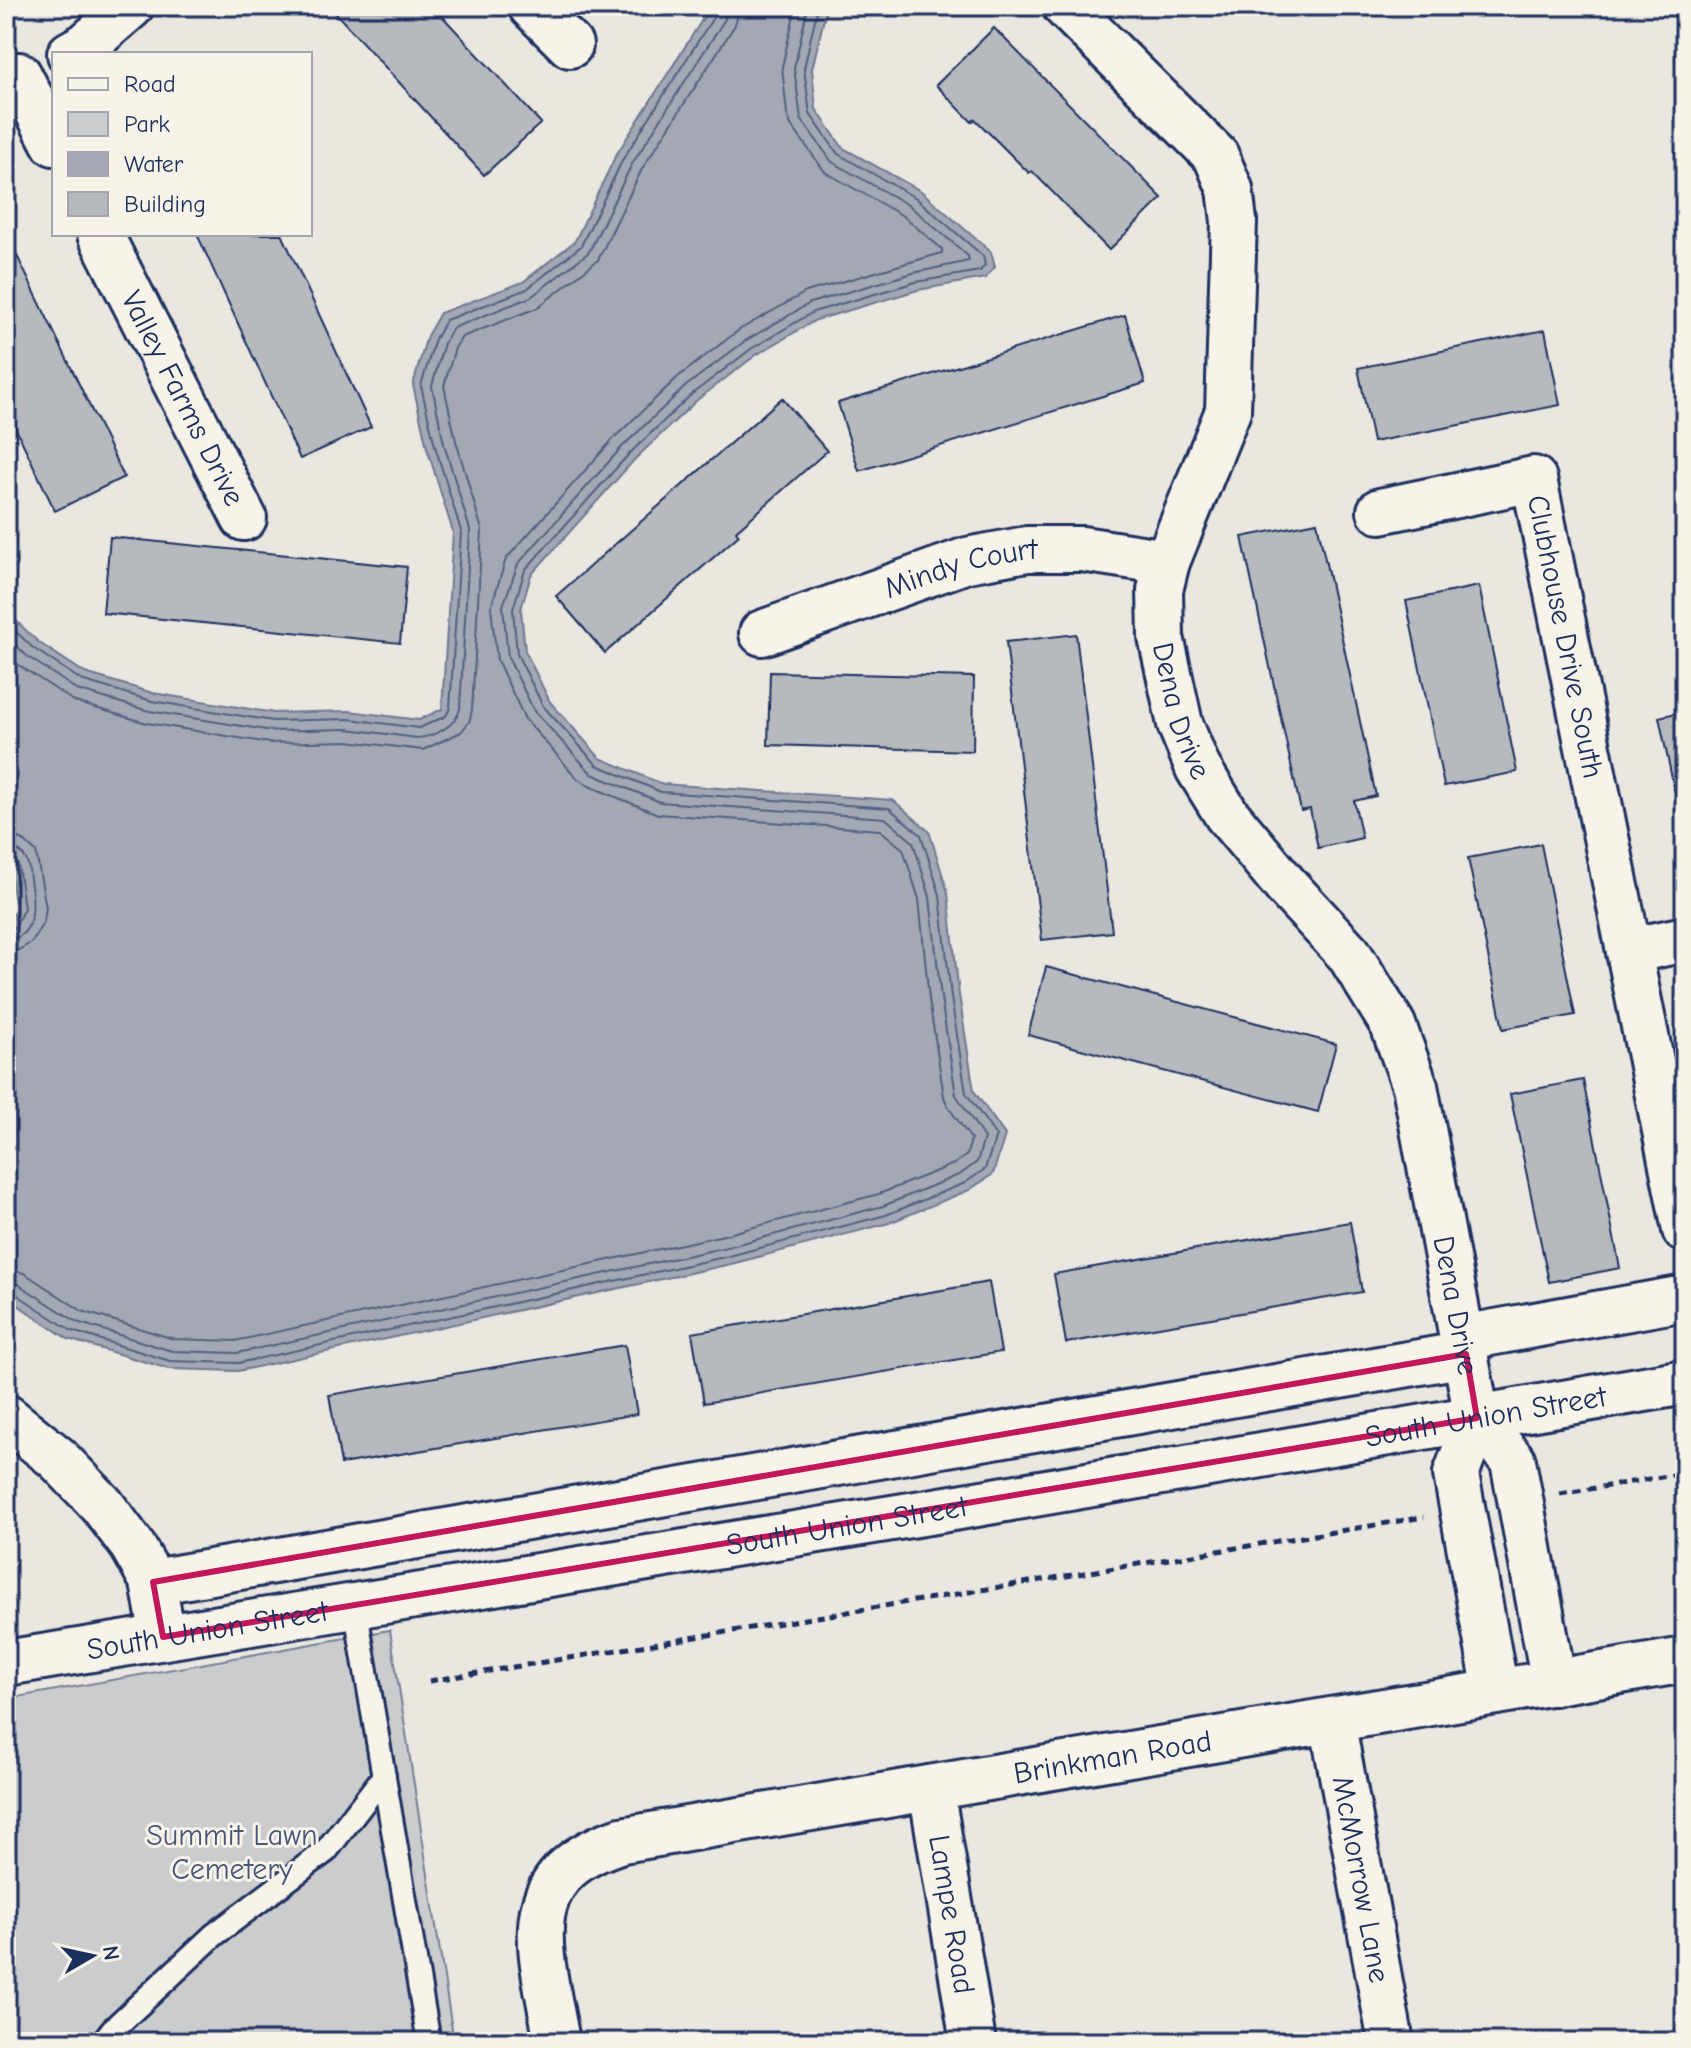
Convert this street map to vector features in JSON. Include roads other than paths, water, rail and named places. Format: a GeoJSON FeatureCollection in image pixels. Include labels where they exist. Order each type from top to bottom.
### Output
{"type":"FeatureCollection","features":[{"type":"Feature","properties":{"kind":"street"},"geometry":{"type":"LineString","coordinates":[[74,52],[131,6]]}},
{"type":"Feature","properties":{"kind":"street"},"geometry":{"type":"LineString","coordinates":[[531,6],[570,45]]}},
{"type":"Feature","properties":{"kind":"street","name":"Dena Drive"},"geometry":{"type":"LineString","coordinates":[[1065,6],[1216,156],[1230,189],[1234,221],[1228,411],[1167,562],[1160,590],[1161,637],[1180,724],[1198,768],[1227,815],[1287,887],[1349,954],[1393,1025],[1415,1086],[1477,1418]]}},
{"type":"Feature","properties":{"kind":"street"},"geometry":{"type":"LineString","coordinates":[[26,72],[52,138]]}},
{"type":"Feature","properties":{"kind":"street","name":"Valley Farms Drive"},"geometry":{"type":"LineString","coordinates":[[101,236],[244,518]]}},
{"type":"Feature","properties":{"kind":"street","name":"Clubhouse Drive South"},"geometry":{"type":"LineString","coordinates":[[1380,511],[1534,479],[1685,1230]]}},
{"type":"Feature","properties":{"kind":"street","name":"Mindy Court"},"geometry":{"type":"LineString","coordinates":[[762,633],[967,560],[1027,549],[1082,549],[1167,562]]}},
{"type":"Feature","properties":{"kind":"street"},"geometry":{"type":"LineString","coordinates":[[1629,951],[1685,939]]}},
{"type":"Feature","properties":{"kind":"street","name":"South Union Street"},"geometry":{"type":"LineString","coordinates":[[153,1582],[1464,1346],[1685,1298]]}},
{"type":"Feature","properties":{"kind":"street","name":"South Union Street"},"geometry":{"type":"LineString","coordinates":[[6,1663],[1685,1382]]}},
{"type":"Feature","properties":{"kind":"street"},"geometry":{"type":"LineString","coordinates":[[6,1417],[57,1458],[102,1505],[132,1545],[153,1582],[163,1637]]}},
{"type":"Feature","properties":{"kind":"street"},"geometry":{"type":"LineString","coordinates":[[1496,1692],[1456,1474],[1477,1418],[1513,1461],[1554,1683]]}},
{"type":"Feature","properties":{"kind":"street","name":"Brinkman Road"},"geometry":{"type":"LineString","coordinates":[[557,2042],[539,1933],[543,1906],[554,1882],[570,1864],[595,1849],[622,1840],[1685,1660]]}},
{"type":"Feature","properties":{"kind":"street","name":"McMorrow Lane"},"geometry":{"type":"LineString","coordinates":[[1332,1720],[1390,2037]]}},
{"type":"Feature","properties":{"kind":"street","name":"Lampe Road"},"geometry":{"type":"LineString","coordinates":[[931,1788],[973,2042]]}},
{"type":"Feature","properties":{"kind":"lane"},"geometry":{"type":"LineString","coordinates":[[355,1606],[429,2042]]}},
{"type":"Feature","properties":{"kind":"lane"},"geometry":{"type":"LineString","coordinates":[[103,2042],[214,1935],[326,1851],[384,1776]]}},
{"type":"Feature","properties":{"kind":"water"},"geometry":{"type":"Polygon","coordinates":[[[711,6],[827,6],[812,69],[816,109],[843,148],[921,191],[991,252],[995,267],[985,278],[918,290],[816,320],[756,355],[697,400],[635,459],[531,575],[521,609],[525,651],[550,702],[600,758],[662,784],[893,800],[929,831],[948,893],[974,1091],[1005,1135],[993,1174],[969,1190],[889,1223],[731,1264],[238,1371],[169,1369],[68,1339],[6,1297],[6,929],[16,908],[6,848],[6,611],[38,642],[85,673],[153,693],[274,713],[349,711],[419,720],[442,709],[453,532],[427,448],[413,385],[427,336],[440,313],[523,282],[575,241],[616,155],[711,6]]]}},
{"type":"Feature","properties":{"kind":"park label","name":"Summit Lawn Cemetery"},"geometry":{"type":"Point","coordinates":[232,1852]}}]}
